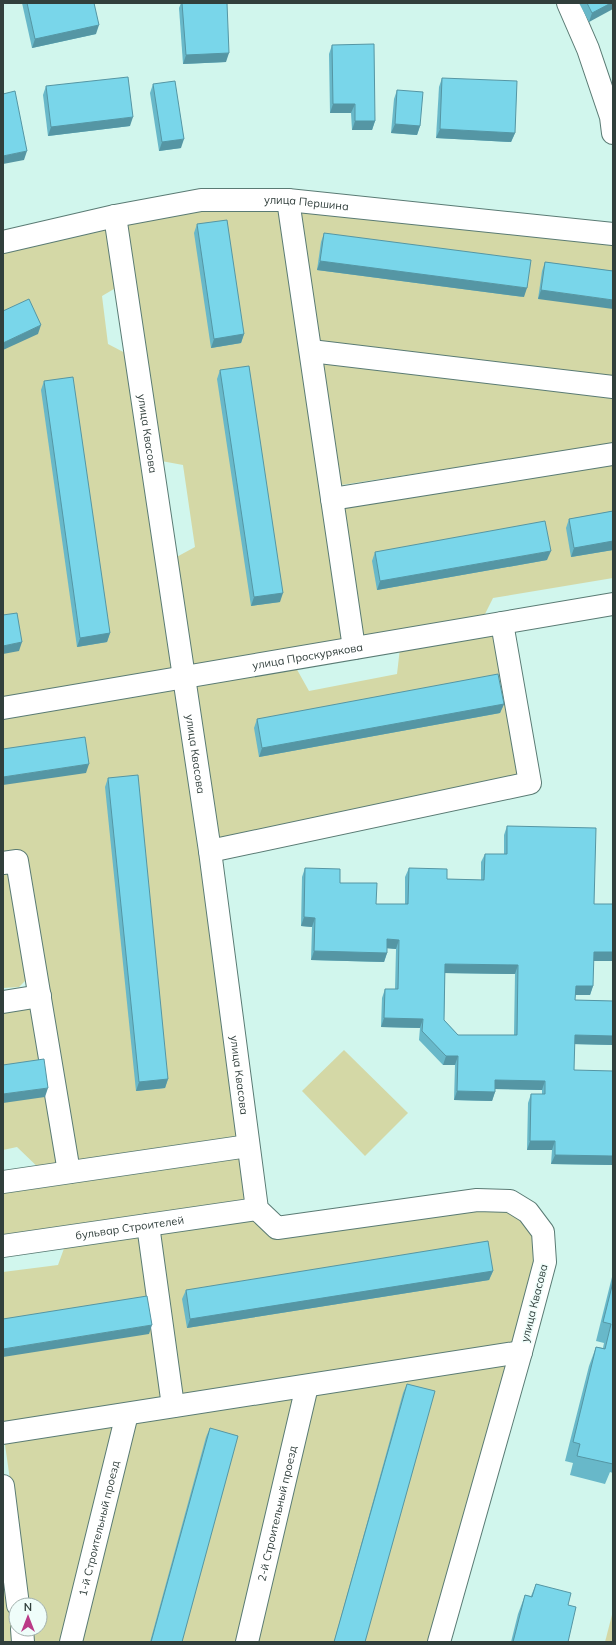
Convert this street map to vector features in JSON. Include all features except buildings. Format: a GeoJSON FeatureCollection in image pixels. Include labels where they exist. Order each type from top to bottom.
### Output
{"type":"FeatureCollection","features":[{"type":"Feature","properties":{"kind":"street"},"geometry":{"type":"LineString","coordinates":[[568,3],[588,49],[611,117],[613,134]]}},
{"type":"Feature","properties":{"kind":"street","name":"улица Першина"},"geometry":{"type":"LineString","coordinates":[[3,242],[115,216],[201,200],[288,200],[613,234]]}},
{"type":"Feature","properties":{"kind":"street"},"geometry":{"type":"LineString","coordinates":[[288,200],[354,648]]}},
{"type":"Feature","properties":{"kind":"street","name":"улица Квасова"},"geometry":{"type":"LineString","coordinates":[[115,216],[210,851],[257,1208],[277,1228],[477,1200],[510,1201],[528,1212],[543,1232],[545,1262],[522,1352],[439,1642]]}},
{"type":"Feature","properties":{"kind":"street"},"geometry":{"type":"LineString","coordinates":[[311,351],[613,387]]}},
{"type":"Feature","properties":{"kind":"street"},"geometry":{"type":"LineString","coordinates":[[332,499],[613,454]]}},
{"type":"Feature","properties":{"kind":"street","name":"улица Проскурякова"},"geometry":{"type":"LineString","coordinates":[[3,708],[613,604]]}},
{"type":"Feature","properties":{"kind":"street"},"geometry":{"type":"LineString","coordinates":[[210,851],[530,783],[502,623]]}},
{"type":"Feature","properties":{"kind":"street"},"geometry":{"type":"LineString","coordinates":[[3,863],[17,861],[69,1172]]}},
{"type":"Feature","properties":{"kind":"street"},"geometry":{"type":"LineString","coordinates":[[3,1002],[40,996]]}},
{"type":"Feature","properties":{"kind":"street"},"geometry":{"type":"LineString","coordinates":[[3,1182],[248,1146]]}},
{"type":"Feature","properties":{"kind":"street","name":"бульвар Строителей"},"geometry":{"type":"LineString","coordinates":[[3,1246],[257,1208]]}},
{"type":"Feature","properties":{"kind":"street"},"geometry":{"type":"LineString","coordinates":[[148,1225],[174,1406]]}},
{"type":"Feature","properties":{"kind":"street"},"geometry":{"type":"LineString","coordinates":[[3,1433],[522,1352]]}},
{"type":"Feature","properties":{"kind":"street","name":"2-й Строительный проезд"},"geometry":{"type":"LineString","coordinates":[[247,1642],[307,1386]]}},
{"type":"Feature","properties":{"kind":"street","name":"1-й Строительный проезд"},"geometry":{"type":"LineString","coordinates":[[71,1642],[126,1414]]}},
{"type":"Feature","properties":{"kind":"street"},"geometry":{"type":"LineString","coordinates":[[3,1486],[17,1597]]}},
{"type":"Feature","properties":{"kind":"green space"},"geometry":{"type":"Polygon","coordinates":[[[202,205],[282,207],[347,641],[188,669],[171,560],[195,547],[183,465],[156,460],[122,223],[202,205]]]}},
{"type":"Feature","properties":{"kind":"green space"},"geometry":{"type":"Polygon","coordinates":[[[295,208],[613,242],[613,382],[317,346],[295,208]]]}},
{"type":"Feature","properties":{"kind":"green space"},"geometry":{"type":"Polygon","coordinates":[[[110,224],[119,286],[102,296],[108,344],[129,355],[176,673],[3,703],[3,249],[110,224]]]}},
{"type":"Feature","properties":{"kind":"green space"},"geometry":{"type":"Polygon","coordinates":[[[322,362],[613,396],[613,444],[341,485],[322,362]]]}},
{"type":"Feature","properties":{"kind":"green space"},"geometry":{"type":"Polygon","coordinates":[[[613,460],[613,578],[493,598],[483,618],[358,639],[338,503],[613,460]]]}},
{"type":"Feature","properties":{"kind":"green space"},"geometry":{"type":"Polygon","coordinates":[[[497,632],[522,776],[215,843],[189,683],[295,666],[309,691],[397,674],[400,648],[497,632]]]}},
{"type":"Feature","properties":{"kind":"green space"},"geometry":{"type":"Polygon","coordinates":[[[179,685],[242,1142],[71,1168],[21,857],[3,859],[3,714],[179,685]]]}},
{"type":"Feature","properties":{"kind":"green space"},"geometry":{"type":"Polygon","coordinates":[[[3,873],[6,873],[13,880],[26,980],[19,987],[3,988],[3,873]]]}},
{"type":"Feature","properties":{"kind":"green space"},"geometry":{"type":"Polygon","coordinates":[[[36,1002],[64,1169],[43,1172],[17,1147],[3,1150],[3,1007],[36,1002]]]}},
{"type":"Feature","properties":{"kind":"green space"},"geometry":{"type":"Polygon","coordinates":[[[344,1050],[408,1113],[365,1156],[302,1091],[344,1050]]]}},
{"type":"Feature","properties":{"kind":"green space"},"geometry":{"type":"Polygon","coordinates":[[[243,1151],[251,1203],[3,1240],[3,1187],[243,1151]]]}},
{"type":"Feature","properties":{"kind":"green space"},"geometry":{"type":"Polygon","coordinates":[[[509,1206],[539,1234],[537,1264],[512,1348],[179,1398],[156,1230],[255,1215],[275,1233],[509,1206]]]}},
{"type":"Feature","properties":{"kind":"green space"},"geometry":{"type":"Polygon","coordinates":[[[141,1232],[165,1399],[3,1424],[3,1272],[58,1265],[66,1243],[141,1232]]]}},
{"type":"Feature","properties":{"kind":"green space"},"geometry":{"type":"Polygon","coordinates":[[[510,1360],[432,1642],[253,1642],[311,1391],[510,1360]]]}},
{"type":"Feature","properties":{"kind":"green space"},"geometry":{"type":"Polygon","coordinates":[[[300,1393],[241,1642],[78,1642],[135,1418],[300,1393]]]}},
{"type":"Feature","properties":{"kind":"green space"},"geometry":{"type":"Polygon","coordinates":[[[115,1421],[61,1642],[33,1642],[32,1637],[48,1637],[48,1597],[27,1597],[4,1438],[115,1421]]]}},
{"type":"Feature","properties":{"kind":"green space"},"geometry":{"type":"Polygon","coordinates":[[[3,1523],[12,1597],[8,1597],[8,1637],[17,1637],[18,1642],[3,1642],[3,1523]]]}},
{"type":"Feature","properties":{"kind":"green space"},"geometry":{"type":"Polygon","coordinates":[[[613,1611],[613,1642],[605,1642],[613,1611]]]}}]}
